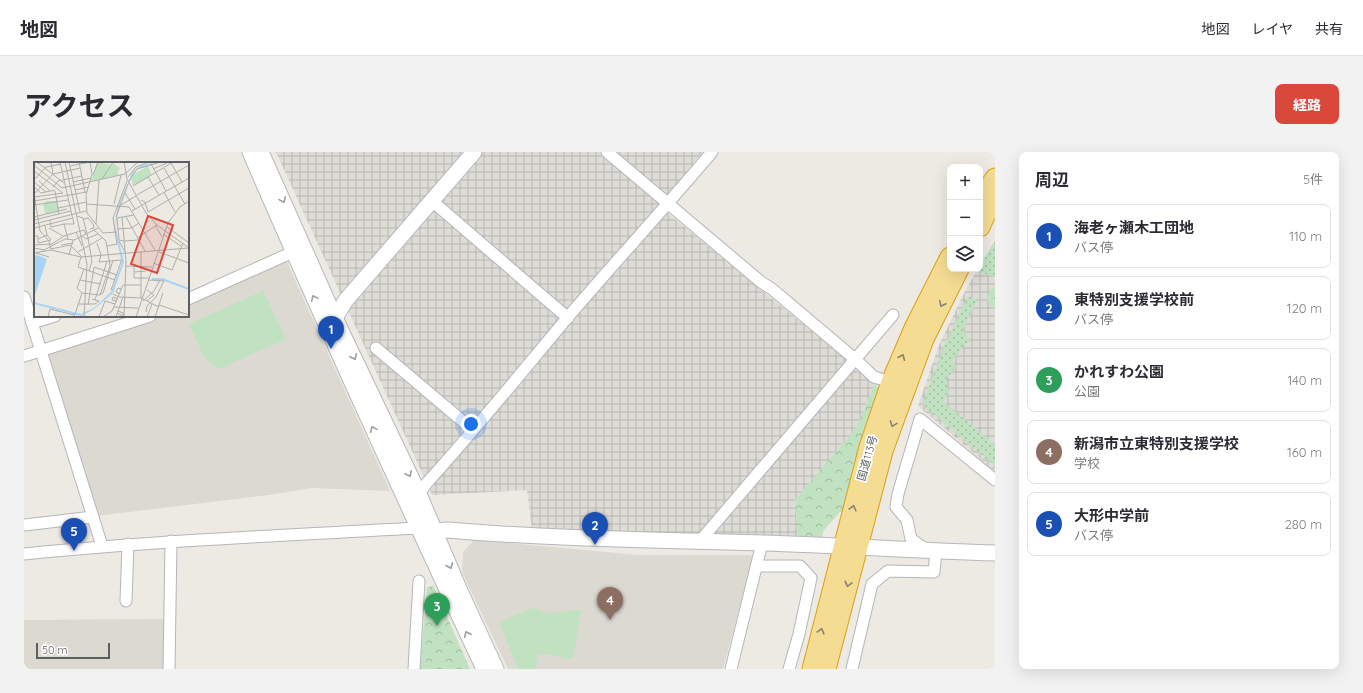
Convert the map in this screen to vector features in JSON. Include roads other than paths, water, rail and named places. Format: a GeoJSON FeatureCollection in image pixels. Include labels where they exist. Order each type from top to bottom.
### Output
{"type":"FeatureCollection","features":[{"type":"Feature","properties":{"kind":"highway"},"geometry":{"type":"LineString","coordinates":[[981,200],[995,178]]}},
{"type":"Feature","properties":{"kind":"highway"},"geometry":{"type":"LineString","coordinates":[[983,220],[995,202]]}},
{"type":"Feature","properties":{"kind":"highway","name":"国道113号"},"geometry":{"type":"LineString","coordinates":[[826,669],[869,447],[891,382],[915,326],[947,263]]}},
{"type":"Feature","properties":{"kind":"highway","name":"国道113号"},"geometry":{"type":"LineString","coordinates":[[812,669],[883,451],[924,339],[958,272]]}},
{"type":"Feature","properties":{"kind":"street"},"geometry":{"type":"LineString","coordinates":[[250,152],[293,252],[418,528],[484,669]]}},
{"type":"Feature","properties":{"kind":"street"},"geometry":{"type":"LineString","coordinates":[[261,152],[336,318],[419,494],[496,669]]}},
{"type":"Feature","properties":{"kind":"street"},"geometry":{"type":"LineString","coordinates":[[336,318],[346,300],[474,152]]}},
{"type":"Feature","properties":{"kind":"street"},"geometry":{"type":"LineString","coordinates":[[607,152],[761,282],[772,289],[855,359],[874,377],[891,382]]}},
{"type":"Feature","properties":{"kind":"street"},"geometry":{"type":"LineString","coordinates":[[419,494],[568,318],[712,152]]}},
{"type":"Feature","properties":{"kind":"street"},"geometry":{"type":"LineString","coordinates":[[432,201],[568,318]]}},
{"type":"Feature","properties":{"kind":"street"},"geometry":{"type":"LineString","coordinates":[[189,299],[293,252]]}},
{"type":"Feature","properties":{"kind":"street"},"geometry":{"type":"LineString","coordinates":[[24,297],[102,546]]}},
{"type":"Feature","properties":{"kind":"street"},"geometry":{"type":"LineString","coordinates":[[700,542],[893,315]]}},
{"type":"Feature","properties":{"kind":"street"},"geometry":{"type":"LineString","coordinates":[[32,323],[52,317]]}},
{"type":"Feature","properties":{"kind":"street"},"geometry":{"type":"LineString","coordinates":[[24,356],[147,317]]}},
{"type":"Feature","properties":{"kind":"street"},"geometry":{"type":"LineString","coordinates":[[376,348],[473,430]]}},
{"type":"Feature","properties":{"kind":"street"},"geometry":{"type":"LineString","coordinates":[[932,551],[911,539],[907,520],[896,507],[898,494],[920,419],[995,480]]}},
{"type":"Feature","properties":{"kind":"street"},"geometry":{"type":"LineString","coordinates":[[24,525],[93,517]]}},
{"type":"Feature","properties":{"kind":"street"},"geometry":{"type":"LineString","coordinates":[[24,554],[171,541],[418,528],[434,531],[448,530],[562,538],[851,546],[995,553]]}},
{"type":"Feature","properties":{"kind":"street"},"geometry":{"type":"LineString","coordinates":[[169,669],[171,541]]}},
{"type":"Feature","properties":{"kind":"street"},"geometry":{"type":"LineString","coordinates":[[731,669],[762,543]]}},
{"type":"Feature","properties":{"kind":"street"},"geometry":{"type":"LineString","coordinates":[[126,600],[128,544]]}},
{"type":"Feature","properties":{"kind":"street"},"geometry":{"type":"LineString","coordinates":[[852,669],[872,584],[888,571],[934,572],[932,551]]}},
{"type":"Feature","properties":{"kind":"street"},"geometry":{"type":"LineString","coordinates":[[757,566],[800,566],[811,578],[799,634],[789,669]]}},
{"type":"Feature","properties":{"kind":"street"},"geometry":{"type":"LineString","coordinates":[[414,669],[419,581]]}},
{"type":"Feature","properties":{"kind":"place","name":"海老ヶ瀬木工団地"},"geometry":{"type":"Point","coordinates":[331,349]}},
{"type":"Feature","properties":{"kind":"place","name":"東特別支援学校前"},"geometry":{"type":"Point","coordinates":[595,545]}},
{"type":"Feature","properties":{"kind":"place","name":"大形中学前"},"geometry":{"type":"Point","coordinates":[74,551]}},
{"type":"Feature","properties":{"kind":"place","name":"新潟市立東特別支援学校"},"geometry":{"type":"Point","coordinates":[610,620]}},
{"type":"Feature","properties":{"kind":"place","name":"かれすわ公園"},"geometry":{"type":"Point","coordinates":[437,626]}}]}
